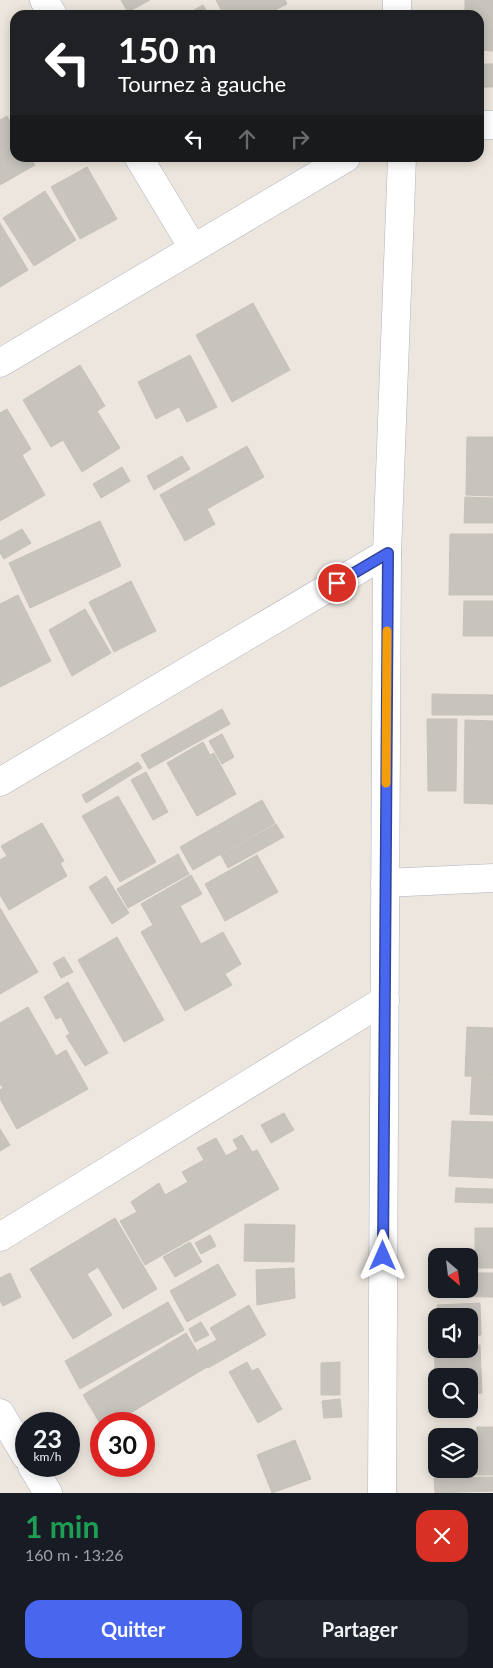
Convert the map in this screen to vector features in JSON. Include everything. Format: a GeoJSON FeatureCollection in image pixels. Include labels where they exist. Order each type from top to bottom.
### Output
{"type":"FeatureCollection","features":[{"type":"Feature","properties":{"kind":"street"},"geometry":{"type":"LineString","coordinates":[[140,162],[193,248]]}},
{"type":"Feature","properties":{"kind":"street"},"geometry":{"type":"LineString","coordinates":[[0,363],[339,162]]}},
{"type":"Feature","properties":{"kind":"street"},"geometry":{"type":"LineString","coordinates":[[382,1493],[388,553],[402,162]]}},
{"type":"Feature","properties":{"kind":"street"},"geometry":{"type":"LineString","coordinates":[[0,782],[388,553]]}},
{"type":"Feature","properties":{"kind":"street"},"geometry":{"type":"LineString","coordinates":[[385,883],[493,878]]}},
{"type":"Feature","properties":{"kind":"street"},"geometry":{"type":"LineString","coordinates":[[0,1237],[385,1000]]}},
{"type":"Feature","properties":{"kind":"street"},"geometry":{"type":"LineString","coordinates":[[0,1412],[15,1437]]}},
{"type":"Feature","properties":{"kind":"street"},"geometry":{"type":"LineString","coordinates":[[39,1477],[48,1493]]}},
{"type":"Feature","properties":{"kind":"building"},"geometry":{"type":"Polygon","coordinates":[[[121,0],[150,0],[132,10],[127,10],[121,0]]]}},
{"type":"Feature","properties":{"kind":"building"},"geometry":{"type":"Polygon","coordinates":[[[216,0],[285,0],[287,4],[275,10],[221,10],[216,0]]]}},
{"type":"Feature","properties":{"kind":"building"},"geometry":{"type":"Polygon","coordinates":[[[465,0],[493,0],[493,51],[484,50],[484,10],[465,10],[465,0]]]}},
{"type":"Feature","properties":{"kind":"building"},"geometry":{"type":"Polygon","coordinates":[[[203,5],[206,10],[194,10],[203,5]]]}},
{"type":"Feature","properties":{"kind":"building"},"geometry":{"type":"Polygon","coordinates":[[[484,64],[493,64],[493,87],[484,87],[484,64]]]}},
{"type":"Feature","properties":{"kind":"building"},"geometry":{"type":"Polygon","coordinates":[[[7,116],[10,122],[10,162],[33,162],[35,165],[0,185],[0,120],[7,116]]]}},
{"type":"Feature","properties":{"kind":"building"},"geometry":{"type":"Polygon","coordinates":[[[87,167],[117,219],[80,239],[51,187],[87,167]]]}},
{"type":"Feature","properties":{"kind":"building"},"geometry":{"type":"Polygon","coordinates":[[[45,191],[76,240],[34,266],[3,218],[45,191]]]}},
{"type":"Feature","properties":{"kind":"building"},"geometry":{"type":"Polygon","coordinates":[[[0,223],[28,270],[0,287],[0,223]]]}},
{"type":"Feature","properties":{"kind":"building"},"geometry":{"type":"Polygon","coordinates":[[[253,303],[290,370],[232,402],[196,335],[253,303]]]}},
{"type":"Feature","properties":{"kind":"building"},"geometry":{"type":"Polygon","coordinates":[[[190,355],[217,407],[187,422],[179,407],[156,419],[138,382],[190,355]]]}},
{"type":"Feature","properties":{"kind":"building"},"geometry":{"type":"Polygon","coordinates":[[[80,365],[105,406],[97,411],[120,448],[82,472],[63,440],[51,447],[23,400],[80,365]]]}},
{"type":"Feature","properties":{"kind":"building"},"geometry":{"type":"Polygon","coordinates":[[[7,409],[31,449],[22,455],[45,495],[0,521],[0,413],[7,409]]]}},
{"type":"Feature","properties":{"kind":"building"},"geometry":{"type":"Polygon","coordinates":[[[467,437],[493,437],[493,496],[466,495],[467,437]]]}},
{"type":"Feature","properties":{"kind":"building"},"geometry":{"type":"Polygon","coordinates":[[[247,446],[264,477],[207,509],[215,524],[185,541],[160,495],[247,446]]]}},
{"type":"Feature","properties":{"kind":"building"},"geometry":{"type":"Polygon","coordinates":[[[182,456],[190,469],[154,490],[147,476],[182,456]]]}},
{"type":"Feature","properties":{"kind":"building"},"geometry":{"type":"Polygon","coordinates":[[[122,467],[130,481],[101,498],[93,484],[122,467]]]}},
{"type":"Feature","properties":{"kind":"building"},"geometry":{"type":"Polygon","coordinates":[[[465,497],[493,498],[493,523],[464,523],[465,497]]]}},
{"type":"Feature","properties":{"kind":"building"},"geometry":{"type":"Polygon","coordinates":[[[100,521],[121,566],[30,608],[9,563],[100,521]]]}},
{"type":"Feature","properties":{"kind":"building"},"geometry":{"type":"Polygon","coordinates":[[[22,529],[31,543],[4,559],[0,553],[0,541],[22,529]]]}},
{"type":"Feature","properties":{"kind":"building"},"geometry":{"type":"Polygon","coordinates":[[[450,534],[493,534],[493,595],[449,595],[450,534]]]}},
{"type":"Feature","properties":{"kind":"building"},"geometry":{"type":"Polygon","coordinates":[[[131,581],[156,631],[114,652],[89,602],[131,581]]]}},
{"type":"Feature","properties":{"kind":"building"},"geometry":{"type":"Polygon","coordinates":[[[18,595],[51,661],[0,687],[0,604],[18,595]]]}},
{"type":"Feature","properties":{"kind":"building"},"geometry":{"type":"Polygon","coordinates":[[[464,601],[493,601],[493,636],[463,636],[464,601]]]}},
{"type":"Feature","properties":{"kind":"building"},"geometry":{"type":"Polygon","coordinates":[[[85,609],[111,653],[72,676],[49,630],[85,609]]]}},
{"type":"Feature","properties":{"kind":"building"},"geometry":{"type":"Polygon","coordinates":[[[432,694],[493,695],[493,715],[432,715],[432,694]]]}},
{"type":"Feature","properties":{"kind":"building"},"geometry":{"type":"Polygon","coordinates":[[[222,709],[230,724],[149,769],[141,755],[222,709]]]}},
{"type":"Feature","properties":{"kind":"building"},"geometry":{"type":"Polygon","coordinates":[[[427,719],[457,719],[456,791],[428,791],[427,719]]]}},
{"type":"Feature","properties":{"kind":"building"},"geometry":{"type":"Polygon","coordinates":[[[465,720],[493,721],[493,804],[464,803],[465,720]]]}},
{"type":"Feature","properties":{"kind":"building"},"geometry":{"type":"Polygon","coordinates":[[[222,734],[234,757],[222,764],[209,741],[222,734]]]}},
{"type":"Feature","properties":{"kind":"building"},"geometry":{"type":"Polygon","coordinates":[[[203,742],[210,755],[214,753],[236,794],[197,816],[167,763],[203,742]]]}},
{"type":"Feature","properties":{"kind":"building"},"geometry":{"type":"Polygon","coordinates":[[[138,762],[142,768],[86,803],[82,795],[138,762]]]}},
{"type":"Feature","properties":{"kind":"building"},"geometry":{"type":"Polygon","coordinates":[[[146,772],[168,812],[153,820],[131,780],[146,772]]]}},
{"type":"Feature","properties":{"kind":"building"},"geometry":{"type":"Polygon","coordinates":[[[118,796],[156,862],[120,882],[82,816],[118,796]]]}},
{"type":"Feature","properties":{"kind":"building"},"geometry":{"type":"Polygon","coordinates":[[[262,800],[275,823],[193,870],[180,847],[262,800]]]}},
{"type":"Feature","properties":{"kind":"building"},"geometry":{"type":"Polygon","coordinates":[[[42,823],[64,861],[60,863],[67,876],[9,910],[0,895],[0,860],[7,856],[1,846],[42,823]]]}},
{"type":"Feature","properties":{"kind":"building"},"geometry":{"type":"Polygon","coordinates":[[[276,824],[284,837],[228,868],[221,855],[276,824]]]}},
{"type":"Feature","properties":{"kind":"building"},"geometry":{"type":"Polygon","coordinates":[[[178,854],[189,874],[128,908],[117,889],[178,854]]]}},
{"type":"Feature","properties":{"kind":"building"},"geometry":{"type":"Polygon","coordinates":[[[257,855],[278,892],[225,921],[205,884],[257,855]]]}},
{"type":"Feature","properties":{"kind":"building"},"geometry":{"type":"Polygon","coordinates":[[[191,875],[202,894],[180,906],[201,944],[223,932],[241,964],[225,974],[232,985],[185,1011],[141,932],[153,925],[141,904],[191,875]]]}},
{"type":"Feature","properties":{"kind":"building"},"geometry":{"type":"Polygon","coordinates":[[[106,876],[129,913],[112,924],[89,887],[106,876]]]}},
{"type":"Feature","properties":{"kind":"building"},"geometry":{"type":"Polygon","coordinates":[[[0,908],[38,972],[0,994],[0,908]]]}},
{"type":"Feature","properties":{"kind":"building"},"geometry":{"type":"Polygon","coordinates":[[[117,937],[164,1020],[124,1042],[78,960],[117,937]]]}},
{"type":"Feature","properties":{"kind":"building"},"geometry":{"type":"Polygon","coordinates":[[[64,957],[73,972],[61,978],[53,963],[64,957]]]}},
{"type":"Feature","properties":{"kind":"building"},"geometry":{"type":"Polygon","coordinates":[[[68,982],[108,1053],[85,1066],[66,1036],[70,1034],[61,1017],[56,1019],[44,997],[68,982]]]}},
{"type":"Feature","properties":{"kind":"building"},"geometry":{"type":"Polygon","coordinates":[[[28,1007],[56,1056],[66,1050],[88,1089],[17,1129],[0,1099],[0,1090],[3,1088],[0,1084],[0,1023],[28,1007]]]}},
{"type":"Feature","properties":{"kind":"building"},"geometry":{"type":"Polygon","coordinates":[[[467,1027],[493,1028],[493,1077],[465,1076],[467,1027]]]}},
{"type":"Feature","properties":{"kind":"building"},"geometry":{"type":"Polygon","coordinates":[[[472,1077],[493,1078],[493,1115],[470,1114],[472,1077]]]}},
{"type":"Feature","properties":{"kind":"building"},"geometry":{"type":"Polygon","coordinates":[[[284,1113],[294,1130],[271,1143],[261,1125],[284,1113]]]}},
{"type":"Feature","properties":{"kind":"building"},"geometry":{"type":"Polygon","coordinates":[[[452,1121],[493,1122],[493,1178],[449,1176],[452,1121]]]}},
{"type":"Feature","properties":{"kind":"building"},"geometry":{"type":"Polygon","coordinates":[[[0,1129],[10,1145],[0,1151],[0,1129]]]}},
{"type":"Feature","properties":{"kind":"building"},"geometry":{"type":"Polygon","coordinates":[[[242,1135],[252,1152],[257,1150],[279,1189],[145,1265],[120,1221],[137,1212],[131,1202],[159,1183],[165,1195],[188,1182],[182,1172],[204,1160],[197,1148],[216,1138],[226,1156],[238,1149],[233,1140],[242,1135]]]}},
{"type":"Feature","properties":{"kind":"building"},"geometry":{"type":"Polygon","coordinates":[[[456,1188],[493,1189],[493,1203],[455,1202],[456,1188]]]}},
{"type":"Feature","properties":{"kind":"building"},"geometry":{"type":"Polygon","coordinates":[[[115,1218],[157,1289],[123,1309],[98,1267],[87,1274],[112,1315],[73,1339],[30,1269],[115,1218]]]}},
{"type":"Feature","properties":{"kind":"building"},"geometry":{"type":"Polygon","coordinates":[[[245,1224],[295,1225],[294,1262],[244,1261],[245,1224]]]}},
{"type":"Feature","properties":{"kind":"building"},"geometry":{"type":"Polygon","coordinates":[[[475,1228],[493,1228],[493,1268],[478,1268],[478,1248],[475,1248],[475,1228]]]}},
{"type":"Feature","properties":{"kind":"building"},"geometry":{"type":"Polygon","coordinates":[[[210,1235],[216,1246],[201,1254],[195,1243],[210,1235]]]}},
{"type":"Feature","properties":{"kind":"building"},"geometry":{"type":"Polygon","coordinates":[[[190,1242],[202,1262],[175,1277],[163,1257],[190,1242]]]}},
{"type":"Feature","properties":{"kind":"building"},"geometry":{"type":"Polygon","coordinates":[[[218,1264],[236,1295],[187,1322],[170,1291],[218,1264]]]}},
{"type":"Feature","properties":{"kind":"building"},"geometry":{"type":"Polygon","coordinates":[[[294,1268],[295,1298],[257,1305],[256,1270],[294,1268]]]}},
{"type":"Feature","properties":{"kind":"building"},"geometry":{"type":"Polygon","coordinates":[[[10,1273],[21,1297],[3,1306],[0,1301],[0,1278],[10,1273]]]}},
{"type":"Feature","properties":{"kind":"building"},"geometry":{"type":"Polygon","coordinates":[[[478,1273],[493,1273],[493,1297],[478,1297],[478,1273]]]}},
{"type":"Feature","properties":{"kind":"building"},"geometry":{"type":"Polygon","coordinates":[[[168,1302],[184,1330],[80,1389],[65,1361],[168,1302]]]}},
{"type":"Feature","properties":{"kind":"building"},"geometry":{"type":"Polygon","coordinates":[[[480,1303],[481,1335],[478,1335],[478,1308],[437,1308],[437,1305],[480,1303]]]}},
{"type":"Feature","properties":{"kind":"building"},"geometry":{"type":"Polygon","coordinates":[[[249,1305],[266,1335],[208,1368],[198,1350],[217,1340],[210,1328],[249,1305]]]}},
{"type":"Feature","properties":{"kind":"building"},"geometry":{"type":"Polygon","coordinates":[[[201,1322],[209,1335],[195,1342],[189,1329],[201,1322]]]}},
{"type":"Feature","properties":{"kind":"building"},"geometry":{"type":"Polygon","coordinates":[[[186,1333],[207,1367],[132,1412],[93,1412],[83,1395],[186,1333]]]}},
{"type":"Feature","properties":{"kind":"building"},"geometry":{"type":"Polygon","coordinates":[[[478,1345],[480,1345],[482,1393],[478,1393],[478,1368],[435,1368],[435,1358],[478,1358],[478,1345]]]}},
{"type":"Feature","properties":{"kind":"building"},"geometry":{"type":"Polygon","coordinates":[[[247,1362],[252,1371],[258,1368],[282,1409],[258,1423],[229,1372],[247,1362]]]}},
{"type":"Feature","properties":{"kind":"building"},"geometry":{"type":"Polygon","coordinates":[[[340,1362],[340,1395],[321,1395],[321,1363],[340,1362]]]}},
{"type":"Feature","properties":{"kind":"building"},"geometry":{"type":"Polygon","coordinates":[[[340,1399],[342,1417],[324,1418],[322,1401],[340,1399]]]}},
{"type":"Feature","properties":{"kind":"building"},"geometry":{"type":"Polygon","coordinates":[[[493,1427],[493,1475],[478,1475],[477,1428],[493,1427]]]}},
{"type":"Feature","properties":{"kind":"building"},"geometry":{"type":"Polygon","coordinates":[[[295,1440],[311,1479],[272,1493],[257,1455],[295,1440]]]}},
{"type":"Feature","properties":{"kind":"building"},"geometry":{"type":"Polygon","coordinates":[[[493,1477],[493,1491],[435,1493],[434,1478],[493,1477]]]}},
{"type":"Feature","properties":{"kind":"slow traffic"},"geometry":{"type":"LineString","coordinates":[[386,783],[387,631]]}},
{"type":"Feature","properties":{"kind":"route"},"geometry":{"type":"LineString","coordinates":[[337,583],[388,553],[383,1256]]}}]}
